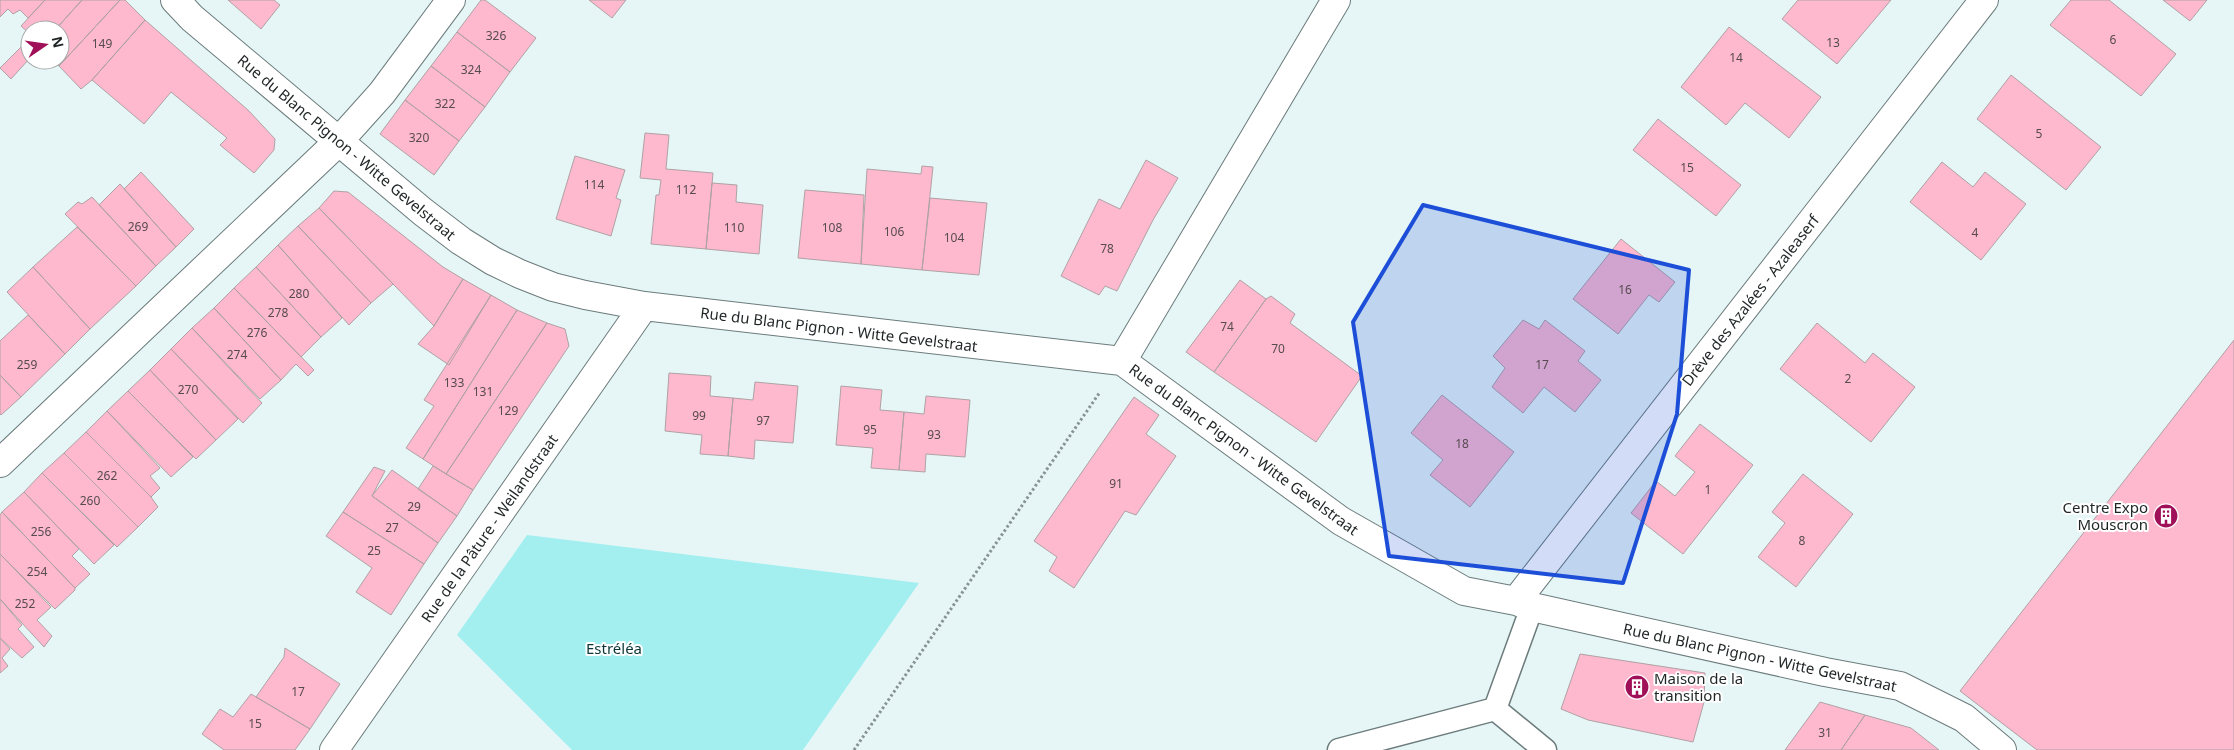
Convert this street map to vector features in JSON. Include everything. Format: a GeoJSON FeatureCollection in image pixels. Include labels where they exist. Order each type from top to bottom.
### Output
{"type":"FeatureCollection","features":[{"type":"Feature","properties":{"kind":"street","name":"Rue du Blanc Pignon - Witte Gevelstraat"},"geometry":{"type":"LineString","coordinates":[[175,0],[192,18],[423,212],[461,241],[493,261],[520,274],[553,287],[644,306],[1122,361],[1341,521],[1464,591],[1825,672],[1900,686],[1964,718],[2002,750]]}},
{"type":"Feature","properties":{"kind":"street"},"geometry":{"type":"LineString","coordinates":[[0,463],[338,142],[382,93],[451,0]]}},
{"type":"Feature","properties":{"kind":"street"},"geometry":{"type":"LineString","coordinates":[[1122,361],[1336,0]]}},
{"type":"Feature","properties":{"kind":"street","name":"Drève des Azalées - Azaleaserf"},"geometry":{"type":"LineString","coordinates":[[1524,604],[1984,0]]}},
{"type":"Feature","properties":{"kind":"street","name":"Rue de la Pâture - Weilandstraat"},"geometry":{"type":"LineString","coordinates":[[334,750],[644,306]]}},
{"type":"Feature","properties":{"kind":"lane"},"geometry":{"type":"LineString","coordinates":[[1495,710],[1524,604]]}},
{"type":"Feature","properties":{"kind":"lane"},"geometry":{"type":"LineString","coordinates":[[1339,750],[1495,710]]}},
{"type":"Feature","properties":{"kind":"lane"},"geometry":{"type":"LineString","coordinates":[[1495,710],[1545,750]]}},
{"type":"Feature","properties":{"kind":"path"},"geometry":{"type":"LineString","coordinates":[[854,750],[1122,361]]}},
{"type":"Feature","properties":{"kind":"highlighted area"},"geometry":{"type":"Polygon","coordinates":[[[1423,205],[1689,270],[1677,414],[1623,583],[1389,556],[1353,322],[1423,205]]]}},
{"type":"Feature","properties":{"kind":"green space","name":"Estréléa"},"geometry":{"type":"Polygon","coordinates":[[[527,535],[919,583],[803,750],[572,750],[457,635],[527,535]]]}},
{"type":"Feature","properties":{"kind":"building"},"geometry":{"type":"Polygon","coordinates":[[[0,0],[45,0],[28,18],[20,10],[13,14],[8,9],[0,17],[0,0]]]}},
{"type":"Feature","properties":{"kind":"building"},"geometry":{"type":"Polygon","coordinates":[[[45,0],[82,0],[64,20],[27,20],[45,0]]]}},
{"type":"Feature","properties":{"kind":"building"},"geometry":{"type":"Polygon","coordinates":[[[82,0],[120,0],[70,54],[70,20],[64,20],[82,0]]]}},
{"type":"Feature","properties":{"kind":"building"},"geometry":{"type":"Polygon","coordinates":[[[120,0],[125,0],[145,20],[92,80],[81,89],[63,70],[70,70],[70,54],[120,0]]]}},
{"type":"Feature","properties":{"kind":"building"},"geometry":{"type":"Polygon","coordinates":[[[228,0],[274,0],[280,5],[261,29],[228,0]]]}},
{"type":"Feature","properties":{"kind":"building"},"geometry":{"type":"Polygon","coordinates":[[[481,0],[485,0],[536,38],[510,72],[457,32],[481,0]]]}},
{"type":"Feature","properties":{"kind":"building"},"geometry":{"type":"Polygon","coordinates":[[[589,0],[626,0],[612,18],[589,0]]]}},
{"type":"Feature","properties":{"kind":"building"},"geometry":{"type":"Polygon","coordinates":[[[1798,0],[1891,0],[1837,64],[1782,19],[1798,0]]]}},
{"type":"Feature","properties":{"kind":"building"},"geometry":{"type":"Polygon","coordinates":[[[2071,0],[2109,0],[2176,54],[2141,96],[2050,25],[2071,0]]]}},
{"type":"Feature","properties":{"kind":"building"},"geometry":{"type":"Polygon","coordinates":[[[2163,0],[2207,0],[2190,21],[2163,0]]]}},
{"type":"Feature","properties":{"kind":"building"},"geometry":{"type":"Polygon","coordinates":[[[145,20],[249,111],[275,139],[274,150],[254,173],[220,145],[227,138],[171,92],[144,124],[92,80],[145,20]]]}},
{"type":"Feature","properties":{"kind":"building"},"geometry":{"type":"Polygon","coordinates":[[[1729,27],[1821,97],[1789,138],[1745,103],[1726,125],[1681,87],[1729,27]]]}},
{"type":"Feature","properties":{"kind":"building"},"geometry":{"type":"Polygon","coordinates":[[[457,32],[510,72],[485,107],[431,66],[457,32]]]}},
{"type":"Feature","properties":{"kind":"building"},"geometry":{"type":"Polygon","coordinates":[[[20,48],[20,69],[11,79],[0,68],[20,48]]]}},
{"type":"Feature","properties":{"kind":"building"},"geometry":{"type":"Polygon","coordinates":[[[431,66],[485,107],[459,141],[405,100],[431,66]]]}},
{"type":"Feature","properties":{"kind":"building"},"geometry":{"type":"Polygon","coordinates":[[[2011,75],[2101,147],[2066,190],[1977,119],[2011,75]]]}},
{"type":"Feature","properties":{"kind":"building"},"geometry":{"type":"Polygon","coordinates":[[[405,100],[459,141],[434,175],[380,134],[405,100]]]}},
{"type":"Feature","properties":{"kind":"building"},"geometry":{"type":"Polygon","coordinates":[[[1658,119],[1741,185],[1716,216],[1633,150],[1658,119]]]}},
{"type":"Feature","properties":{"kind":"building"},"geometry":{"type":"Polygon","coordinates":[[[645,133],[669,135],[666,169],[713,173],[706,249],[651,244],[656,195],[659,195],[661,180],[640,178],[645,133]]]}},
{"type":"Feature","properties":{"kind":"building"},"geometry":{"type":"Polygon","coordinates":[[[575,156],[625,170],[616,198],[621,200],[611,236],[556,219],[575,156]]]}},
{"type":"Feature","properties":{"kind":"building"},"geometry":{"type":"Polygon","coordinates":[[[1146,160],[1178,178],[1153,220],[1117,291],[1105,286],[1099,295],[1061,276],[1099,199],[1120,209],[1146,160]]]}},
{"type":"Feature","properties":{"kind":"building"},"geometry":{"type":"Polygon","coordinates":[[[1942,162],[1973,187],[1985,172],[2026,204],[1981,260],[1910,202],[1942,162]]]}},
{"type":"Feature","properties":{"kind":"building"},"geometry":{"type":"Polygon","coordinates":[[[922,166],[933,167],[922,270],[861,264],[867,169],[921,174],[922,166]]]}},
{"type":"Feature","properties":{"kind":"building"},"geometry":{"type":"Polygon","coordinates":[[[141,172],[194,229],[176,247],[124,189],[141,172]]]}},
{"type":"Feature","properties":{"kind":"building"},"geometry":{"type":"Polygon","coordinates":[[[712,183],[737,185],[736,202],[763,205],[759,254],[706,249],[712,183]]]}},
{"type":"Feature","properties":{"kind":"building"},"geometry":{"type":"Polygon","coordinates":[[[120,184],[176,247],[156,266],[99,205],[120,184]]]}},
{"type":"Feature","properties":{"kind":"building"},"geometry":{"type":"Polygon","coordinates":[[[805,190],[864,195],[861,264],[798,258],[805,190]]]}},
{"type":"Feature","properties":{"kind":"building"},"geometry":{"type":"Polygon","coordinates":[[[334,191],[348,192],[443,267],[463,279],[434,326],[319,208],[334,191]]]}},
{"type":"Feature","properties":{"kind":"building"},"geometry":{"type":"Polygon","coordinates":[[[92,197],[156,266],[136,286],[65,214],[78,202],[82,204],[92,197]]]}},
{"type":"Feature","properties":{"kind":"building"},"geometry":{"type":"Polygon","coordinates":[[[930,198],[987,203],[979,275],[922,270],[930,198]]]}},
{"type":"Feature","properties":{"kind":"building"},"geometry":{"type":"Polygon","coordinates":[[[319,208],[393,284],[371,303],[298,226],[319,208]]]}},
{"type":"Feature","properties":{"kind":"building"},"geometry":{"type":"Polygon","coordinates":[[[298,226],[371,303],[349,325],[278,245],[298,226]]]}},
{"type":"Feature","properties":{"kind":"building"},"geometry":{"type":"Polygon","coordinates":[[[77,227],[136,286],[90,329],[33,267],[77,227]]]}},
{"type":"Feature","properties":{"kind":"building"},"geometry":{"type":"Polygon","coordinates":[[[1621,239],[1675,282],[1659,302],[1649,295],[1618,334],[1573,299],[1621,239]]]}},
{"type":"Feature","properties":{"kind":"building"},"geometry":{"type":"Polygon","coordinates":[[[278,245],[342,318],[321,337],[256,267],[278,245]]]}},
{"type":"Feature","properties":{"kind":"building"},"geometry":{"type":"Polygon","coordinates":[[[33,267],[90,329],[65,354],[7,292],[33,267]]]}},
{"type":"Feature","properties":{"kind":"building"},"geometry":{"type":"Polygon","coordinates":[[[256,267],[321,337],[301,357],[234,288],[256,267]]]}},
{"type":"Feature","properties":{"kind":"building"},"geometry":{"type":"Polygon","coordinates":[[[463,279],[491,295],[449,365],[418,344],[434,326],[463,279]]]}},
{"type":"Feature","properties":{"kind":"building"},"geometry":{"type":"Polygon","coordinates":[[[1240,280],[1266,299],[1214,372],[1186,352],[1240,280]]]}},
{"type":"Feature","properties":{"kind":"building"},"geometry":{"type":"Polygon","coordinates":[[[234,288],[314,370],[308,376],[296,364],[281,380],[214,308],[234,288]]]}},
{"type":"Feature","properties":{"kind":"building"},"geometry":{"type":"Polygon","coordinates":[[[491,295],[517,310],[423,459],[406,448],[434,406],[424,400],[491,295]]]}},
{"type":"Feature","properties":{"kind":"building"},"geometry":{"type":"Polygon","coordinates":[[[1271,296],[1295,314],[1290,323],[1362,376],[1316,442],[1214,372],[1266,299],[1271,296]]]}},
{"type":"Feature","properties":{"kind":"building"},"geometry":{"type":"Polygon","coordinates":[[[214,308],[281,380],[260,399],[192,328],[214,308]]]}},
{"type":"Feature","properties":{"kind":"building"},"geometry":{"type":"Polygon","coordinates":[[[517,310],[547,323],[446,474],[423,459],[517,310]]]}},
{"type":"Feature","properties":{"kind":"building"},"geometry":{"type":"Polygon","coordinates":[[[28,315],[65,354],[21,397],[0,375],[0,341],[28,315]]]}},
{"type":"Feature","properties":{"kind":"building"},"geometry":{"type":"Polygon","coordinates":[[[1523,320],[1539,329],[1545,320],[1585,351],[1578,361],[1601,380],[1575,412],[1544,387],[1523,413],[1492,387],[1505,368],[1493,356],[1523,320]]]}},
{"type":"Feature","properties":{"kind":"building"},"geometry":{"type":"Polygon","coordinates":[[[547,323],[565,329],[569,346],[473,490],[446,474],[547,323]]]}},
{"type":"Feature","properties":{"kind":"building"},"geometry":{"type":"Polygon","coordinates":[[[1817,323],[1865,363],[1873,353],[1915,387],[1871,442],[1780,369],[1817,323]]]}},
{"type":"Feature","properties":{"kind":"building"},"geometry":{"type":"Polygon","coordinates":[[[192,328],[262,403],[243,423],[171,349],[192,328]]]}},
{"type":"Feature","properties":{"kind":"building","name":"Centre Expo Mouscron"},"geometry":{"type":"Polygon","coordinates":[[[2234,340],[2234,750],[2037,750],[1960,691],[2234,340]]]}},
{"type":"Feature","properties":{"kind":"building"},"geometry":{"type":"Polygon","coordinates":[[[171,349],[238,419],[216,440],[150,370],[171,349]]]}},
{"type":"Feature","properties":{"kind":"building"},"geometry":{"type":"Polygon","coordinates":[[[150,370],[216,440],[196,459],[128,391],[150,370]]]}},
{"type":"Feature","properties":{"kind":"building"},"geometry":{"type":"Polygon","coordinates":[[[669,373],[711,376],[710,396],[733,398],[728,456],[700,454],[702,435],[665,431],[669,373]]]}},
{"type":"Feature","properties":{"kind":"building"},"geometry":{"type":"Polygon","coordinates":[[[0,375],[21,397],[1,415],[0,414],[0,375]]]}},
{"type":"Feature","properties":{"kind":"building"},"geometry":{"type":"Polygon","coordinates":[[[755,382],[798,386],[793,443],[755,440],[754,459],[728,456],[733,398],[753,400],[755,382]]]}},
{"type":"Feature","properties":{"kind":"building"},"geometry":{"type":"Polygon","coordinates":[[[841,386],[882,390],[880,410],[904,412],[899,470],[871,468],[873,448],[836,445],[841,386]]]}},
{"type":"Feature","properties":{"kind":"building"},"geometry":{"type":"Polygon","coordinates":[[[128,391],[193,457],[171,477],[107,411],[128,391]]]}},
{"type":"Feature","properties":{"kind":"building"},"geometry":{"type":"Polygon","coordinates":[[[1442,395],[1514,452],[1470,507],[1430,475],[1443,460],[1411,433],[1442,395]]]}},
{"type":"Feature","properties":{"kind":"building"},"geometry":{"type":"Polygon","coordinates":[[[926,396],[970,400],[965,457],[926,454],[925,472],[899,470],[904,412],[924,414],[926,396]]]}},
{"type":"Feature","properties":{"kind":"building"},"geometry":{"type":"Polygon","coordinates":[[[1134,397],[1159,415],[1146,434],[1176,456],[1136,515],[1125,511],[1074,588],[1049,571],[1057,557],[1034,541],[1134,397]]]}},
{"type":"Feature","properties":{"kind":"building"},"geometry":{"type":"Polygon","coordinates":[[[107,411],[160,468],[150,476],[160,488],[151,497],[86,432],[107,411]]]}},
{"type":"Feature","properties":{"kind":"building"},"geometry":{"type":"Polygon","coordinates":[[[1700,424],[1753,465],[1683,554],[1631,513],[1656,481],[1675,496],[1695,472],[1675,456],[1700,424]]]}},
{"type":"Feature","properties":{"kind":"building"},"geometry":{"type":"Polygon","coordinates":[[[86,432],[151,497],[158,507],[138,527],[64,453],[86,432]]]}},
{"type":"Feature","properties":{"kind":"building"},"geometry":{"type":"Polygon","coordinates":[[[64,453],[138,527],[117,547],[42,473],[64,453]]]}},
{"type":"Feature","properties":{"kind":"building"},"geometry":{"type":"Polygon","coordinates":[[[433,466],[473,490],[457,516],[418,489],[433,466]]]}},
{"type":"Feature","properties":{"kind":"building"},"geometry":{"type":"Polygon","coordinates":[[[374,467],[385,471],[372,496],[438,543],[424,564],[343,512],[374,467]]]}},
{"type":"Feature","properties":{"kind":"building"},"geometry":{"type":"Polygon","coordinates":[[[392,470],[457,516],[438,543],[372,496],[392,470]]]}},
{"type":"Feature","properties":{"kind":"building"},"geometry":{"type":"Polygon","coordinates":[[[42,473],[114,545],[94,564],[24,492],[42,473]]]}},
{"type":"Feature","properties":{"kind":"building"},"geometry":{"type":"Polygon","coordinates":[[[1803,474],[1853,514],[1796,587],[1758,557],[1785,523],[1772,512],[1803,474]]]}},
{"type":"Feature","properties":{"kind":"building"},"geometry":{"type":"Polygon","coordinates":[[[24,492],[79,549],[72,556],[90,574],[75,588],[2,512],[24,492]]]}},
{"type":"Feature","properties":{"kind":"building"},"geometry":{"type":"Polygon","coordinates":[[[2,512],[75,588],[55,609],[0,554],[0,515],[2,512]]]}},
{"type":"Feature","properties":{"kind":"building"},"geometry":{"type":"Polygon","coordinates":[[[343,512],[424,564],[391,615],[356,592],[372,568],[326,536],[343,512]]]}},
{"type":"Feature","properties":{"kind":"building"},"geometry":{"type":"Polygon","coordinates":[[[0,554],[51,607],[37,620],[52,636],[44,647],[0,599],[0,554]]]}},
{"type":"Feature","properties":{"kind":"building"},"geometry":{"type":"Polygon","coordinates":[[[0,599],[22,625],[18,629],[34,647],[22,658],[0,638],[0,599]]]}},
{"type":"Feature","properties":{"kind":"building"},"geometry":{"type":"Polygon","coordinates":[[[0,638],[10,649],[2,658],[8,666],[0,673],[0,638]]]}},
{"type":"Feature","properties":{"kind":"building"},"geometry":{"type":"Polygon","coordinates":[[[285,648],[340,684],[310,729],[256,697],[284,657],[285,648]]]}},
{"type":"Feature","properties":{"kind":"building","name":"Maison de la transition"},"geometry":{"type":"Polygon","coordinates":[[[1580,654],[1705,673],[1704,702],[1693,742],[1588,720],[1561,709],[1580,654]]]}},
{"type":"Feature","properties":{"kind":"building"},"geometry":{"type":"Polygon","coordinates":[[[251,694],[310,729],[295,750],[224,750],[202,734],[220,709],[233,717],[251,694]]]}},
{"type":"Feature","properties":{"kind":"building"},"geometry":{"type":"Polygon","coordinates":[[[1820,702],[1865,715],[1841,750],[1785,750],[1820,702]]]}},
{"type":"Feature","properties":{"kind":"building"},"geometry":{"type":"Polygon","coordinates":[[[1865,715],[1911,728],[1939,750],[1841,750],[1865,715]]]}},
{"type":"Feature","properties":{"kind":"place","name":"Centre Expo Mouscron"},"geometry":{"type":"Point","coordinates":[2166,516]}},
{"type":"Feature","properties":{"kind":"place","name":"Maison de la transition"},"geometry":{"type":"Point","coordinates":[1637,687]}}]}
